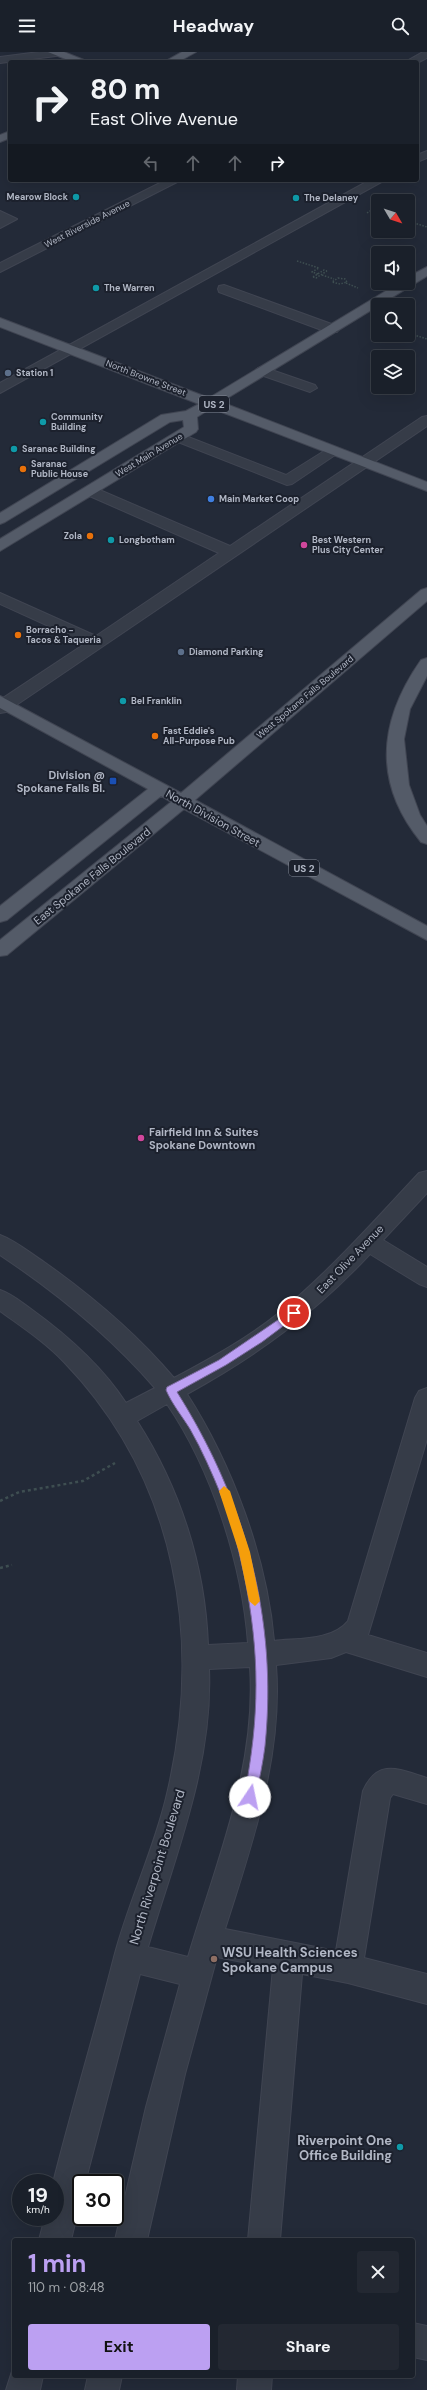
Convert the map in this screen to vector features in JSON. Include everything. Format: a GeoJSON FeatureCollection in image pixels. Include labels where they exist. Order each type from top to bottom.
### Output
{"type":"FeatureCollection","features":[{"type":"Feature","properties":{"kind":"main road"},"geometry":{"type":"LineString","coordinates":[[54,52],[78,60]]}},
{"type":"Feature","properties":{"kind":"main road"},"geometry":{"type":"LineString","coordinates":[[173,60],[191,52]]}},
{"type":"Feature","properties":{"kind":"main road"},"geometry":{"type":"LineString","coordinates":[[415,279],[427,271]]}},
{"type":"Feature","properties":{"kind":"main road"},"geometry":{"type":"LineString","coordinates":[[0,519],[166,418],[190,415],[396,290]]}},
{"type":"Feature","properties":{"kind":"main road","name":"North Browne Street"},"geometry":{"type":"LineString","coordinates":[[0,322],[427,487]]}},
{"type":"Feature","properties":{"kind":"main road","name":"West Main Avenue"},"geometry":{"type":"LineString","coordinates":[[0,546],[178,438],[191,429],[190,415]]}},
{"type":"Feature","properties":{"kind":"main road","name":"West Spokane Falls Boulevard"},"geometry":{"type":"LineString","coordinates":[[183,800],[427,593]]}},
{"type":"Feature","properties":{"kind":"main road"},"geometry":{"type":"LineString","coordinates":[[427,663],[411,687],[404,704],[397,726],[395,744],[401,791],[421,832],[427,838]]}},
{"type":"Feature","properties":{"kind":"main road","name":"North Division Street"},"geometry":{"type":"LineString","coordinates":[[2,704],[183,800],[427,934]]}},
{"type":"Feature","properties":{"kind":"main road"},"geometry":{"type":"LineString","coordinates":[[0,916],[160,788]]}},
{"type":"Feature","properties":{"kind":"main road","name":"East Spokane Falls Boulevard"},"geometry":{"type":"LineString","coordinates":[[0,950],[183,800]]}},
{"type":"Feature","properties":{"kind":"street"},"geometry":{"type":"LineString","coordinates":[[0,55],[14,52]]}},
{"type":"Feature","properties":{"kind":"street"},"geometry":{"type":"LineString","coordinates":[[0,60],[54,52]]}},
{"type":"Feature","properties":{"kind":"street"},"geometry":{"type":"LineString","coordinates":[[414,60],[427,54]]}},
{"type":"Feature","properties":{"kind":"street","name":"West Riverside Avenue"},"geometry":{"type":"LineString","coordinates":[[4,263],[171,182]]}},
{"type":"Feature","properties":{"kind":"street"},"geometry":{"type":"LineString","coordinates":[[0,389],[375,182]]}},
{"type":"Feature","properties":{"kind":"street"},"geometry":{"type":"LineString","coordinates":[[0,215],[11,219],[0,224]]}},
{"type":"Feature","properties":{"kind":"street"},"geometry":{"type":"LineString","coordinates":[[224,289],[332,329]]}},
{"type":"Feature","properties":{"kind":"street"},"geometry":{"type":"LineString","coordinates":[[263,371],[310,388]]}},
{"type":"Feature","properties":{"kind":"street"},"geometry":{"type":"LineString","coordinates":[[2,704],[427,420]]}},
{"type":"Feature","properties":{"kind":"street"},"geometry":{"type":"LineString","coordinates":[[178,438],[288,482],[334,451]]}},
{"type":"Feature","properties":{"kind":"street"},"geometry":{"type":"LineString","coordinates":[[90,491],[230,552]]}},
{"type":"Feature","properties":{"kind":"street"},"geometry":{"type":"LineString","coordinates":[[0,598],[96,642]]}},
{"type":"Feature","properties":{"kind":"street","name":"East Olive Avenue"},"geometry":{"type":"LineString","coordinates":[[122,1417],[222,1362],[286,1320],[312,1298],[427,1179]]}},
{"type":"Feature","properties":{"kind":"street"},"geometry":{"type":"LineString","coordinates":[[367,1241],[427,1278]]}},
{"type":"Feature","properties":{"kind":"street"},"geometry":{"type":"LineString","coordinates":[[0,1244],[94,1312],[146,1362],[170,1390],[194,1428],[227,1496],[244,1552],[256,1608],[262,1655],[259,1747],[250,1797],[197,1974],[168,2078],[131,2238]]}},
{"type":"Feature","properties":{"kind":"street","name":"North Riverpoint Boulevard"},"geometry":{"type":"LineString","coordinates":[[0,1299],[49,1334],[72,1355],[96,1382],[122,1417],[160,1484],[174,1521],[184,1557],[191,1595],[198,1657],[197,1699],[180,1796],[162,1860],[130,1957],[98,2071],[56,2238]]}},
{"type":"Feature","properties":{"kind":"street"},"geometry":{"type":"LineString","coordinates":[[198,1657],[262,1655],[331,1646],[350,1637],[359,1627],[427,1398]]}},
{"type":"Feature","properties":{"kind":"street"},"geometry":{"type":"LineString","coordinates":[[345,1640],[427,1665]]}},
{"type":"Feature","properties":{"kind":"street"},"geometry":{"type":"LineString","coordinates":[[348,1968],[377,1791],[389,1780],[427,1791]]}},
{"type":"Feature","properties":{"kind":"street"},"geometry":{"type":"LineString","coordinates":[[208,1940],[348,1968],[427,1989]]}},
{"type":"Feature","properties":{"kind":"street","name":"North Riverpoint Boulevard"},"geometry":{"type":"LineString","coordinates":[[130,1957],[197,1974]]}},
{"type":"Feature","properties":{"kind":"street"},"geometry":{"type":"LineString","coordinates":[[264,2238],[289,1957]]}},
{"type":"Feature","properties":{"kind":"street"},"geometry":{"type":"LineString","coordinates":[[415,2340],[427,2342]]}},
{"type":"Feature","properties":{"kind":"street"},"geometry":{"type":"LineString","coordinates":[[23,2390],[26,2378]]}},
{"type":"Feature","properties":{"kind":"street"},"geometry":{"type":"LineString","coordinates":[[102,2390],[104,2378]]}},
{"type":"Feature","properties":{"kind":"street"},"geometry":{"type":"LineString","coordinates":[[254,2390],[255,2378]]}},
{"type":"Feature","properties":{"kind":"path"},"geometry":{"type":"LineString","coordinates":[[367,213],[371,211]]}},
{"type":"Feature","properties":{"kind":"path"},"geometry":{"type":"LineString","coordinates":[[415,223],[427,227]]}},
{"type":"Feature","properties":{"kind":"path"},"geometry":{"type":"LineString","coordinates":[[297,261],[319,268],[312,272],[318,274]]}},
{"type":"Feature","properties":{"kind":"path"},"geometry":{"type":"LineString","coordinates":[[324,270],[327,271],[316,278],[313,277],[318,274],[324,270]]}},
{"type":"Feature","properties":{"kind":"path"},"geometry":{"type":"LineString","coordinates":[[321,275],[334,279],[343,278],[347,281],[346,283]]}},
{"type":"Feature","properties":{"kind":"path"},"geometry":{"type":"LineString","coordinates":[[334,279],[332,282],[335,284],[346,283],[358,288]]}},
{"type":"Feature","properties":{"kind":"path"},"geometry":{"type":"LineString","coordinates":[[415,335],[427,339]]}},
{"type":"Feature","properties":{"kind":"path"},"geometry":{"type":"LineString","coordinates":[[0,1501],[7,1496],[35,1489],[84,1481],[115,1463]]}},
{"type":"Feature","properties":{"kind":"path"},"geometry":{"type":"LineString","coordinates":[[0,1568],[12,1564]]}},
{"type":"Feature","properties":{"kind":"slow traffic"},"geometry":{"type":"LineString","coordinates":[[224,1491],[227,1496],[244,1552],[255,1601]]}},
{"type":"Feature","properties":{"kind":"place","name":"Mearow Block"},"geometry":{"type":"Point","coordinates":[76,197]}},
{"type":"Feature","properties":{"kind":"place","name":"The Delaney"},"geometry":{"type":"Point","coordinates":[296,198]}},
{"type":"Feature","properties":{"kind":"place","name":"The Warren"},"geometry":{"type":"Point","coordinates":[96,288]}},
{"type":"Feature","properties":{"kind":"place","name":"Station 1"},"geometry":{"type":"Point","coordinates":[8,373]}},
{"type":"Feature","properties":{"kind":"place","name":"Community Building"},"geometry":{"type":"Point","coordinates":[43,422]}},
{"type":"Feature","properties":{"kind":"place","name":"Saranac Building"},"geometry":{"type":"Point","coordinates":[14,449]}},
{"type":"Feature","properties":{"kind":"place","name":"Saranac Public House"},"geometry":{"type":"Point","coordinates":[23,469]}},
{"type":"Feature","properties":{"kind":"place","name":"Main Market Coop"},"geometry":{"type":"Point","coordinates":[211,499]}},
{"type":"Feature","properties":{"kind":"place","name":"Zola"},"geometry":{"type":"Point","coordinates":[90,536]}},
{"type":"Feature","properties":{"kind":"place","name":"Longbotham"},"geometry":{"type":"Point","coordinates":[111,540]}},
{"type":"Feature","properties":{"kind":"place","name":"Best Western Plus City Center"},"geometry":{"type":"Point","coordinates":[304,545]}},
{"type":"Feature","properties":{"kind":"place","name":"Borracho - Tacos & Taqueria"},"geometry":{"type":"Point","coordinates":[18,635]}},
{"type":"Feature","properties":{"kind":"place","name":"Diamond Parking"},"geometry":{"type":"Point","coordinates":[181,652]}},
{"type":"Feature","properties":{"kind":"place","name":"Bel Franklin"},"geometry":{"type":"Point","coordinates":[123,701]}},
{"type":"Feature","properties":{"kind":"place","name":"Fast Eddie's All-Purpose Pub"},"geometry":{"type":"Point","coordinates":[155,736]}},
{"type":"Feature","properties":{"kind":"place","name":"Division @ Spokane Falls Bl."},"geometry":{"type":"Point","coordinates":[113,781]}},
{"type":"Feature","properties":{"kind":"place","name":"Fairfield Inn & Suites Spokane Downtown"},"geometry":{"type":"Point","coordinates":[141,1138]}},
{"type":"Feature","properties":{"kind":"place","name":"WSU Health Sciences Spokane Campus"},"geometry":{"type":"Point","coordinates":[214,1959]}},
{"type":"Feature","properties":{"kind":"place","name":"Riverpoint One Office Building"},"geometry":{"type":"Point","coordinates":[400,2147]}},
{"type":"Feature","properties":{"kind":"route"},"geometry":{"type":"LineString","coordinates":[[250,1797],[259,1747],[262,1707],[262,1655],[256,1608],[244,1552],[227,1496],[214,1466],[194,1428],[170,1390],[222,1362],[259,1339],[294,1313]]}}]}
